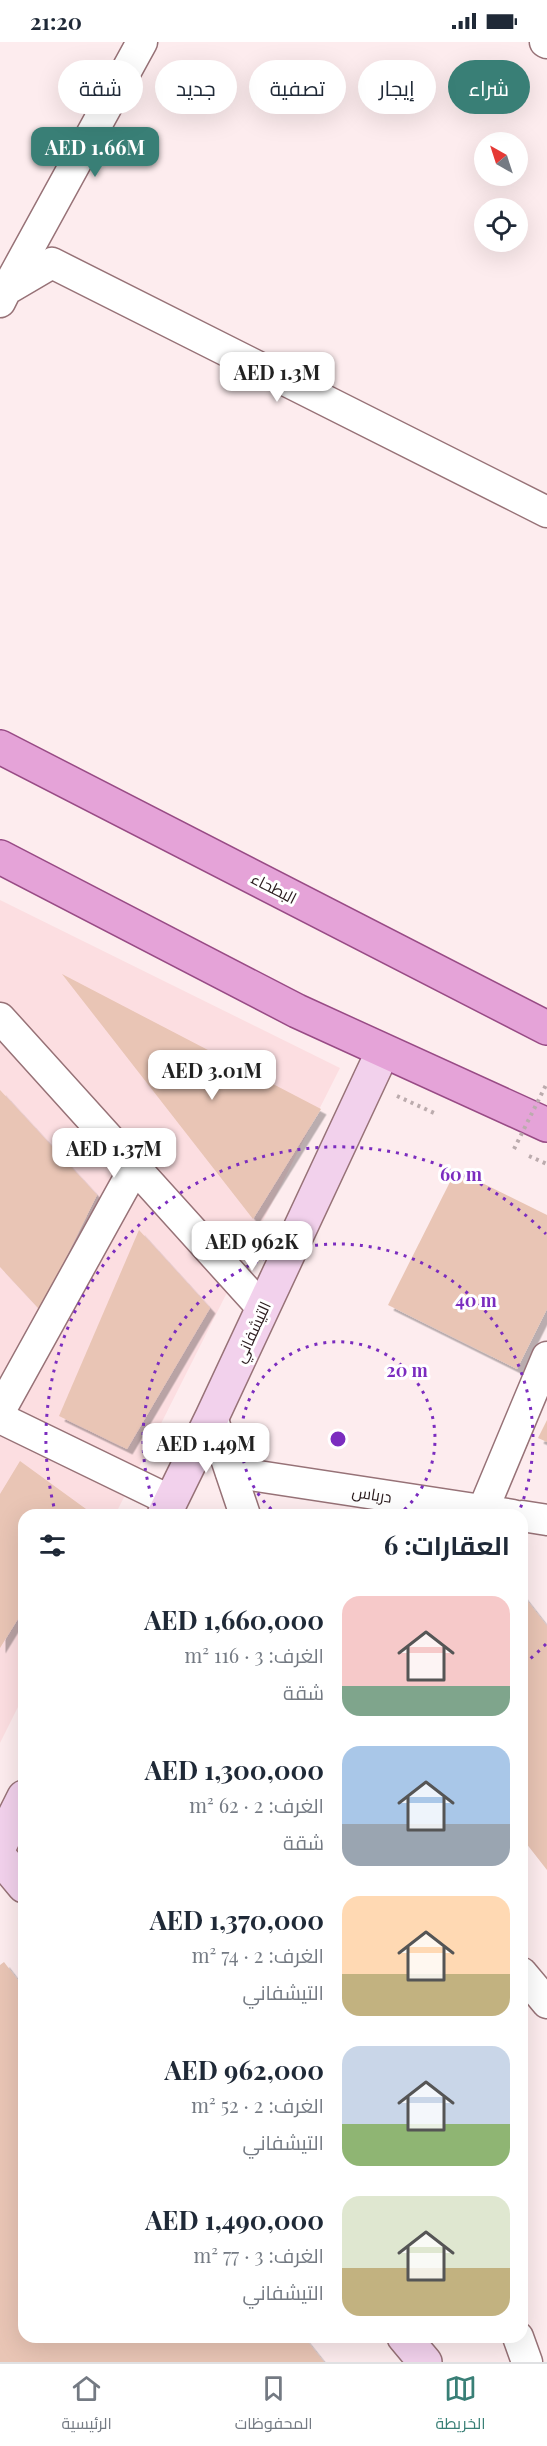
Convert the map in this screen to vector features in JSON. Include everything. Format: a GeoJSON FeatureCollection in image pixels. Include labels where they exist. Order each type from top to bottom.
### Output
{"type":"FeatureCollection","features":[{"type":"Feature","properties":{"kind":"main road","name":"البطحاء"},"geometry":{"type":"LineString","coordinates":[[0,747],[547,1028]]}},
{"type":"Feature","properties":{"kind":"main road"},"geometry":{"type":"LineString","coordinates":[[0,857],[297,1011],[547,1125]]}},
{"type":"Feature","properties":{"kind":"street"},"geometry":{"type":"LineString","coordinates":[[3,296],[142,42]]}},
{"type":"Feature","properties":{"kind":"street"},"geometry":{"type":"LineString","coordinates":[[3,296],[52,263],[547,512]]}},
{"type":"Feature","properties":{"kind":"street"},"geometry":{"type":"LineString","coordinates":[[0,1018],[263,1309]]}},
{"type":"Feature","properties":{"kind":"street","name":"التيشفاني"},"geometry":{"type":"LineString","coordinates":[[168,1508],[213,1417],[383,1051]]}},
{"type":"Feature","properties":{"kind":"street"},"geometry":{"type":"LineString","coordinates":[[0,1410],[135,1167]]}},
{"type":"Feature","properties":{"kind":"street"},"geometry":{"type":"LineString","coordinates":[[483,1509],[547,1357]]}},
{"type":"Feature","properties":{"kind":"street"},"geometry":{"type":"LineString","coordinates":[[213,1417],[243,1509]]}},
{"type":"Feature","properties":{"kind":"street"},"geometry":{"type":"LineString","coordinates":[[0,1418],[168,1508]]}},
{"type":"Feature","properties":{"kind":"street","name":"درباس"},"geometry":{"type":"LineString","coordinates":[[231,1472],[476,1509]]}},
{"type":"Feature","properties":{"kind":"street"},"geometry":{"type":"LineString","coordinates":[[528,1517],[547,1520]]}},
{"type":"Feature","properties":{"kind":"street"},"geometry":{"type":"LineString","coordinates":[[0,1845],[18,1809]]}},
{"type":"Feature","properties":{"kind":"street"},"geometry":{"type":"LineString","coordinates":[[0,1857],[18,1879]]}},
{"type":"Feature","properties":{"kind":"street"},"geometry":{"type":"LineString","coordinates":[[528,1980],[547,2003]]}},
{"type":"Feature","properties":{"kind":"street"},"geometry":{"type":"LineString","coordinates":[[409,2343],[425,2362]]}},
{"type":"Feature","properties":{"kind":"street"},"geometry":{"type":"LineString","coordinates":[[520,2343],[527,2362]]}},
{"type":"Feature","properties":{"kind":"path"},"geometry":{"type":"LineString","coordinates":[[514,1149],[547,1083]]}},
{"type":"Feature","properties":{"kind":"shaded area"},"geometry":{"type":"Polygon","coordinates":[[[0,900],[340,1068],[118,1509],[18,1509],[18,1707],[0,1743],[0,900]]]}},
{"type":"Feature","properties":{"kind":"building"},"geometry":{"type":"Polygon","coordinates":[[[62,974],[321,1109],[253,1219],[62,974]]]}},
{"type":"Feature","properties":{"kind":"building"},"geometry":{"type":"Polygon","coordinates":[[[0,1090],[97,1195],[40,1310],[0,1267],[0,1090]]]}},
{"type":"Feature","properties":{"kind":"building"},"geometry":{"type":"Polygon","coordinates":[[[456,1170],[547,1215],[547,1309],[517,1369],[388,1305],[456,1170]]]}},
{"type":"Feature","properties":{"kind":"building"},"geometry":{"type":"Polygon","coordinates":[[[139,1230],[210,1308],[127,1449],[59,1416],[139,1230]]]}},
{"type":"Feature","properties":{"kind":"building"},"geometry":{"type":"Polygon","coordinates":[[[547,1420],[547,1442],[538,1438],[547,1420]]]}},
{"type":"Feature","properties":{"kind":"building"},"geometry":{"type":"Polygon","coordinates":[[[20,1461],[86,1509],[18,1509],[18,1619],[0,1648],[0,1494],[20,1461]]]}},
{"type":"Feature","properties":{"kind":"building"},"geometry":{"type":"Polygon","coordinates":[[[528,1602],[547,1626],[547,1870],[528,1846],[528,1602]]]}},
{"type":"Feature","properties":{"kind":"building"},"geometry":{"type":"Polygon","coordinates":[[[4,1962],[18,1980],[18,2343],[309,2343],[324,2362],[0,2362],[0,1965],[4,1962]]]}}]}
